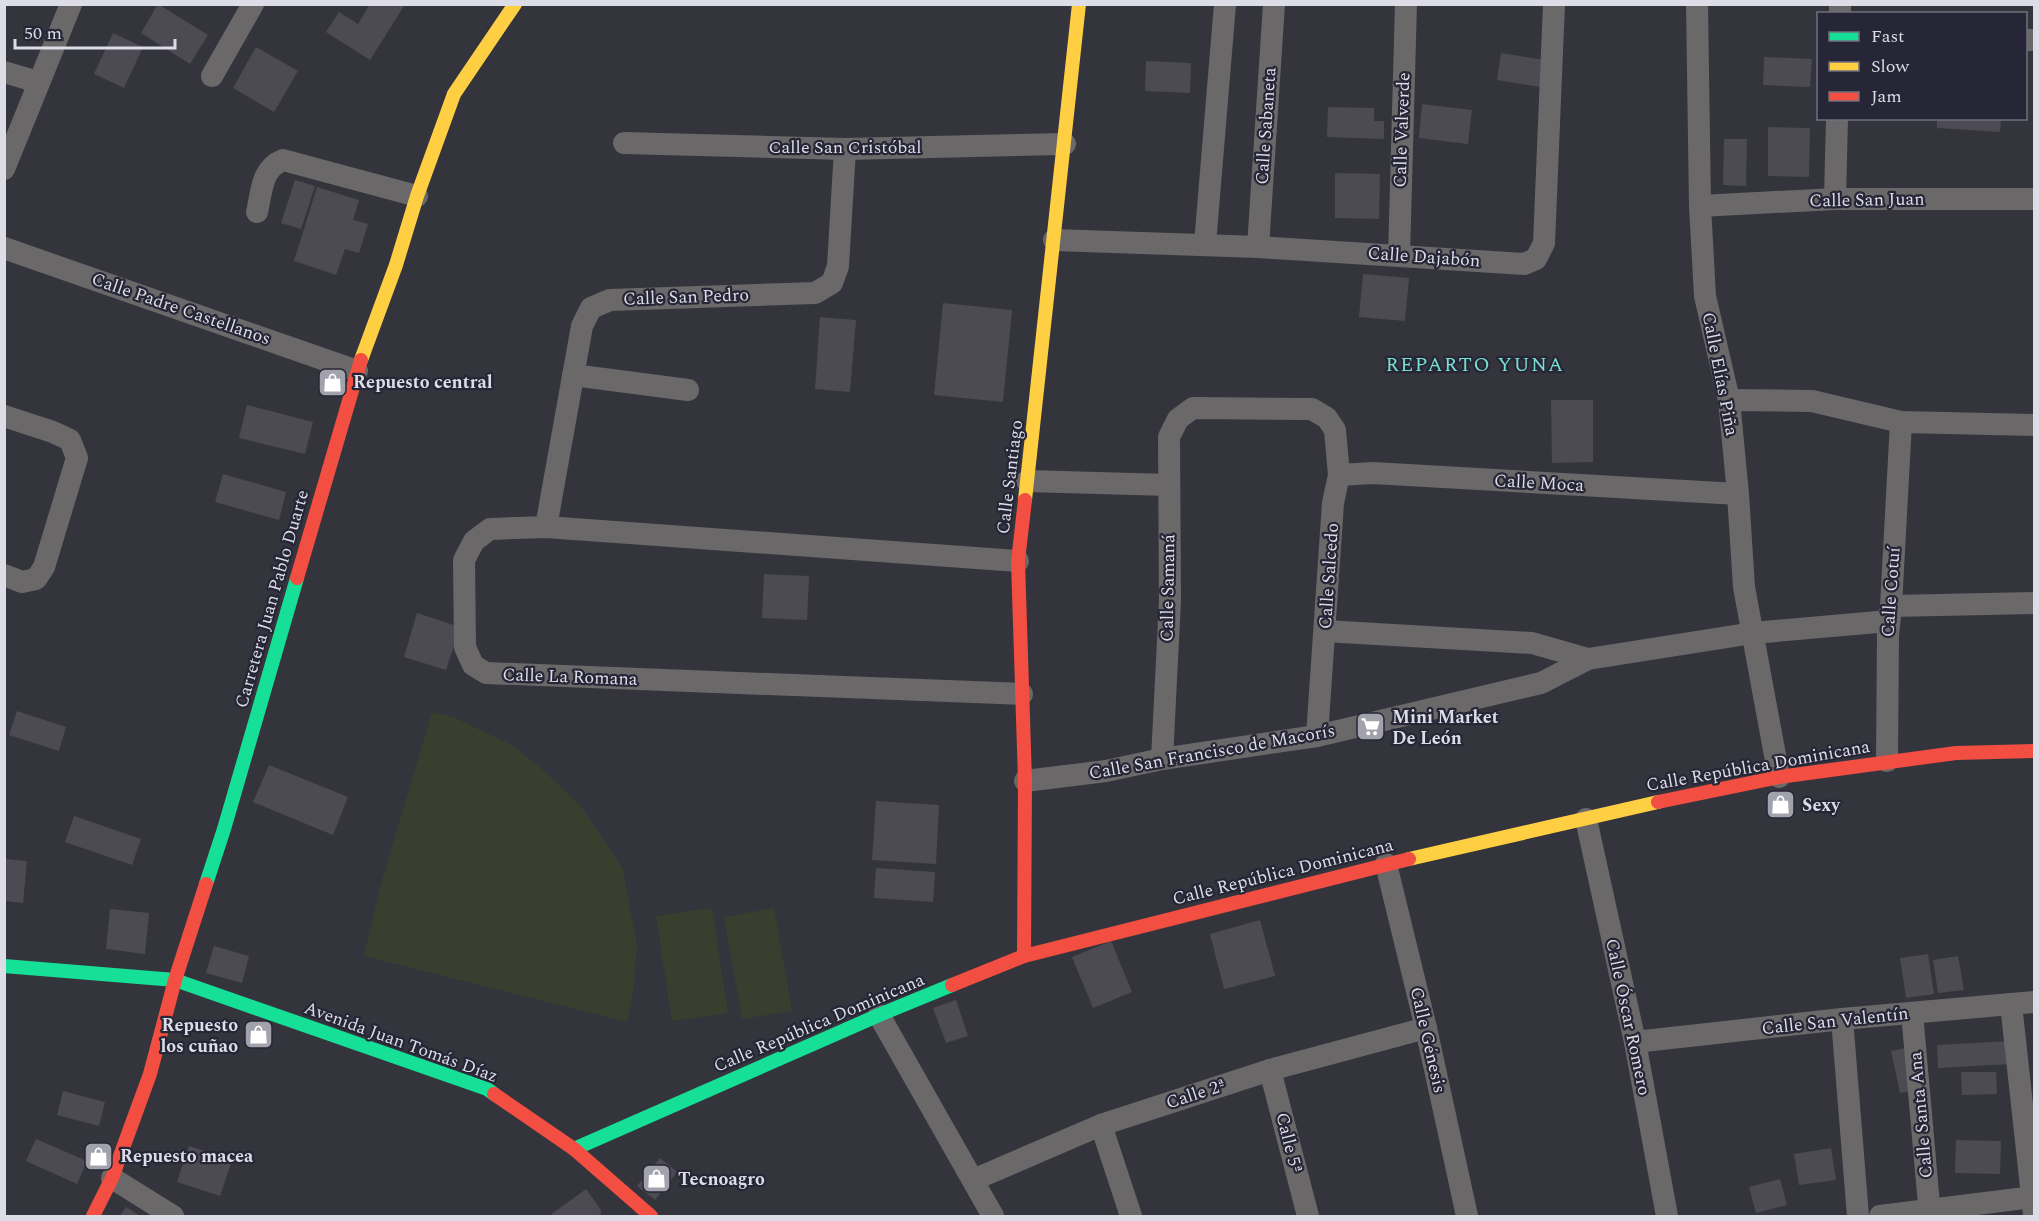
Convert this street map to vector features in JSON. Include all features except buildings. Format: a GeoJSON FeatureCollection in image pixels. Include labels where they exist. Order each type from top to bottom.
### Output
{"type":"FeatureCollection","features":[{"type":"Feature","properties":{"kind":"street"},"geometry":{"type":"LineString","coordinates":[[4,169],[71,4]]}},
{"type":"Feature","properties":{"kind":"street"},"geometry":{"type":"LineString","coordinates":[[212,76],[253,4]]}},
{"type":"Feature","properties":{"kind":"street","name":"Calle Santiago"},"geometry":{"type":"LineString","coordinates":[[1024,956],[1025,781],[1018,561],[1079,4]]}},
{"type":"Feature","properties":{"kind":"street"},"geometry":{"type":"LineString","coordinates":[[1205,244],[1225,4]]}},
{"type":"Feature","properties":{"kind":"street","name":"Calle Sabaneta"},"geometry":{"type":"LineString","coordinates":[[1258,247],[1274,4]]}},
{"type":"Feature","properties":{"kind":"street","name":"Calle Valverde"},"geometry":{"type":"LineString","coordinates":[[1399,256],[1406,4]]}},
{"type":"Feature","properties":{"kind":"street","name":"Calle Dajabón"},"geometry":{"type":"LineString","coordinates":[[1054,240],[1205,244],[1524,264],[1536,259],[1544,243],[1554,4]]}},
{"type":"Feature","properties":{"kind":"street","name":"Calle Elías Piña"},"geometry":{"type":"LineString","coordinates":[[1696,4],[1700,206],[1705,296],[1729,400],[1744,587],[1779,777]]}},
{"type":"Feature","properties":{"kind":"street","name":"Carretera Juan Pablo Duarte"},"geometry":{"type":"LineString","coordinates":[[93,1216],[112,1178],[150,1074],[175,980],[224,828],[357,371],[396,265],[417,196],[454,94],[513,5]]}},
{"type":"Feature","properties":{"kind":"street"},"geometry":{"type":"LineString","coordinates":[[4,72],[38,82]]}},
{"type":"Feature","properties":{"kind":"street"},"geometry":{"type":"LineString","coordinates":[[1835,199],[1837,120]]}},
{"type":"Feature","properties":{"kind":"street","name":"Calle San Cristóbal"},"geometry":{"type":"LineString","coordinates":[[624,143],[845,149],[1065,144]]}},
{"type":"Feature","properties":{"kind":"street","name":"Calle San Pedro"},"geometry":{"type":"LineString","coordinates":[[546,527],[582,327],[591,308],[610,300],[815,293],[832,283],[838,266],[845,149]]}},
{"type":"Feature","properties":{"kind":"street"},"geometry":{"type":"LineString","coordinates":[[257,212],[267,172],[275,163],[283,160],[417,196]]}},
{"type":"Feature","properties":{"kind":"street","name":"Calle San Juan"},"geometry":{"type":"LineString","coordinates":[[1700,206],[1835,199],[2034,199]]}},
{"type":"Feature","properties":{"kind":"street","name":"Calle Padre Castellanos"},"geometry":{"type":"LineString","coordinates":[[4,248],[357,371]]}},
{"type":"Feature","properties":{"kind":"street"},"geometry":{"type":"LineString","coordinates":[[573,375],[688,390]]}},
{"type":"Feature","properties":{"kind":"street"},"geometry":{"type":"LineString","coordinates":[[1729,400],[1812,400],[1901,422],[2034,425]]}},
{"type":"Feature","properties":{"kind":"street","name":"Calle Samaná"},"geometry":{"type":"LineString","coordinates":[[1162,759],[1170,602],[1169,437],[1178,419],[1193,408],[1312,409],[1327,418]]}},
{"type":"Feature","properties":{"kind":"street"},"geometry":{"type":"LineString","coordinates":[[4,416],[70,440],[77,458],[44,567],[36,579],[22,582],[4,575]]}},
{"type":"Feature","properties":{"kind":"street","name":"Calle Salcedo"},"geometry":{"type":"LineString","coordinates":[[1317,736],[1333,503],[1339,475],[1335,430],[1327,418]]}},
{"type":"Feature","properties":{"kind":"street","name":"Calle Cotuí"},"geometry":{"type":"LineString","coordinates":[[1887,761],[1888,634],[1901,422]]}},
{"type":"Feature","properties":{"kind":"street","name":"Calle Moca"},"geometry":{"type":"LineString","coordinates":[[1339,475],[1373,473],[1738,494]]}},
{"type":"Feature","properties":{"kind":"street"},"geometry":{"type":"LineString","coordinates":[[1027,481],[1169,485]]}},
{"type":"Feature","properties":{"kind":"street","name":"Calle La Romana"},"geometry":{"type":"LineString","coordinates":[[1018,561],[546,527],[490,529],[474,541],[465,560],[465,647],[473,665],[486,673],[1023,694]]}},
{"type":"Feature","properties":{"kind":"street","name":"Calle San Francisco de Macorís"},"geometry":{"type":"LineString","coordinates":[[1025,781],[1106,771],[1162,759],[1317,736],[1541,683],[1588,659],[1890,613],[2034,603]]}},
{"type":"Feature","properties":{"kind":"street"},"geometry":{"type":"LineString","coordinates":[[1325,632],[1532,643],[1588,659]]}},
{"type":"Feature","properties":{"kind":"street","name":"Calle República Dominicana"},"geometry":{"type":"LineString","coordinates":[[574,1149],[879,1015],[1024,956],[1386,864],[1779,777],[1956,753],[2034,750]]}},
{"type":"Feature","properties":{"kind":"street","name":"Calle Óscar Romero"},"geometry":{"type":"LineString","coordinates":[[1586,819],[1635,1042],[1667,1216]]}},
{"type":"Feature","properties":{"kind":"street","name":"Calle Génesis"},"geometry":{"type":"LineString","coordinates":[[1386,864],[1426,1028],[1467,1216]]}},
{"type":"Feature","properties":{"kind":"street","name":"Avenida Juan Tomás Díaz"},"geometry":{"type":"LineString","coordinates":[[4,966],[175,980],[487,1089],[574,1149],[650,1216]]}},
{"type":"Feature","properties":{"kind":"street","name":"Calle San Valentín"},"geometry":{"type":"LineString","coordinates":[[1635,1042],[1842,1019],[2034,1002]]}},
{"type":"Feature","properties":{"kind":"street"},"geometry":{"type":"LineString","coordinates":[[1880,1216],[1929,1214],[2034,1203],[2011,1004]]}},
{"type":"Feature","properties":{"kind":"street","name":"Calle Santa Ana"},"geometry":{"type":"LineString","coordinates":[[1912,1013],[1929,1214]]}},
{"type":"Feature","properties":{"kind":"street"},"geometry":{"type":"LineString","coordinates":[[879,1015],[993,1216]]}},
{"type":"Feature","properties":{"kind":"street"},"geometry":{"type":"LineString","coordinates":[[1842,1019],[1858,1216]]}},
{"type":"Feature","properties":{"kind":"street","name":"Calle 2ª"},"geometry":{"type":"LineString","coordinates":[[973,1180],[1101,1125],[1270,1070],[1426,1028]]}},
{"type":"Feature","properties":{"kind":"street","name":"Calle 5ª"},"geometry":{"type":"LineString","coordinates":[[1270,1070],[1308,1216]]}},
{"type":"Feature","properties":{"kind":"street"},"geometry":{"type":"LineString","coordinates":[[1101,1125],[1131,1216]]}},
{"type":"Feature","properties":{"kind":"street"},"geometry":{"type":"LineString","coordinates":[[112,1178],[173,1216]]}},
{"type":"Feature","properties":{"kind":"green space"},"geometry":{"type":"Polygon","coordinates":[[[432,712],[453,717],[510,744],[541,768],[580,805],[623,869],[637,945],[633,992],[627,1022],[364,956],[380,887],[432,712]]]}},
{"type":"Feature","properties":{"kind":"green space"},"geometry":{"type":"Polygon","coordinates":[[[712,908],[728,1013],[672,1021],[656,916],[712,908]]]}},
{"type":"Feature","properties":{"kind":"green space"},"geometry":{"type":"Polygon","coordinates":[[[774,908],[792,1011],[742,1019],[724,917],[774,908]]]}},
{"type":"Feature","properties":{"kind":"traffic: fast"},"geometry":{"type":"LineString","coordinates":[[206,884],[297,578]]}},
{"type":"Feature","properties":{"kind":"traffic: fast"},"geometry":{"type":"LineString","coordinates":[[4,966],[175,980],[487,1089],[494,1094]]}},
{"type":"Feature","properties":{"kind":"traffic: fast"},"geometry":{"type":"LineString","coordinates":[[574,1149],[952,985]]}},
{"type":"Feature","properties":{"kind":"traffic: slow"},"geometry":{"type":"LineString","coordinates":[[361,360],[454,94],[515,4]]}},
{"type":"Feature","properties":{"kind":"traffic: slow"},"geometry":{"type":"LineString","coordinates":[[1025,500],[1079,4]]}},
{"type":"Feature","properties":{"kind":"traffic: slow"},"geometry":{"type":"LineString","coordinates":[[1409,859],[1658,802]]}},
{"type":"Feature","properties":{"kind":"traffic: jam"},"geometry":{"type":"LineString","coordinates":[[297,578],[361,360]]}},
{"type":"Feature","properties":{"kind":"traffic: jam"},"geometry":{"type":"LineString","coordinates":[[1024,956],[1025,781],[1018,561],[1025,500]]}},
{"type":"Feature","properties":{"kind":"traffic: jam"},"geometry":{"type":"LineString","coordinates":[[1658,802],[1779,777],[1956,753],[2034,751]]}},
{"type":"Feature","properties":{"kind":"traffic: jam"},"geometry":{"type":"LineString","coordinates":[[952,985],[1024,956],[1409,859]]}},
{"type":"Feature","properties":{"kind":"traffic: jam"},"geometry":{"type":"LineString","coordinates":[[93,1216],[112,1178],[150,1074],[175,980],[206,884]]}},
{"type":"Feature","properties":{"kind":"traffic: jam"},"geometry":{"type":"LineString","coordinates":[[494,1094],[574,1149],[651,1216]]}},
{"type":"Feature","properties":{"kind":"place","name":"Repuesto central"},"geometry":{"type":"Point","coordinates":[332,382]}},
{"type":"Feature","properties":{"kind":"place","name":"Mini Market De León"},"geometry":{"type":"Point","coordinates":[1371,727]}},
{"type":"Feature","properties":{"kind":"place","name":"Sexy"},"geometry":{"type":"Point","coordinates":[1781,805]}},
{"type":"Feature","properties":{"kind":"place","name":"Repuesto los cuñao"},"geometry":{"type":"Point","coordinates":[259,1035]}},
{"type":"Feature","properties":{"kind":"place","name":"Repuesto macea"},"geometry":{"type":"Point","coordinates":[99,1156]}},
{"type":"Feature","properties":{"kind":"place","name":"Tecnoagro"},"geometry":{"type":"Point","coordinates":[657,1179]}},
{"type":"Feature","properties":{"kind":"district","name":"REPARTO YUNA"},"geometry":{"type":"Point","coordinates":[1475,365]}}]}
